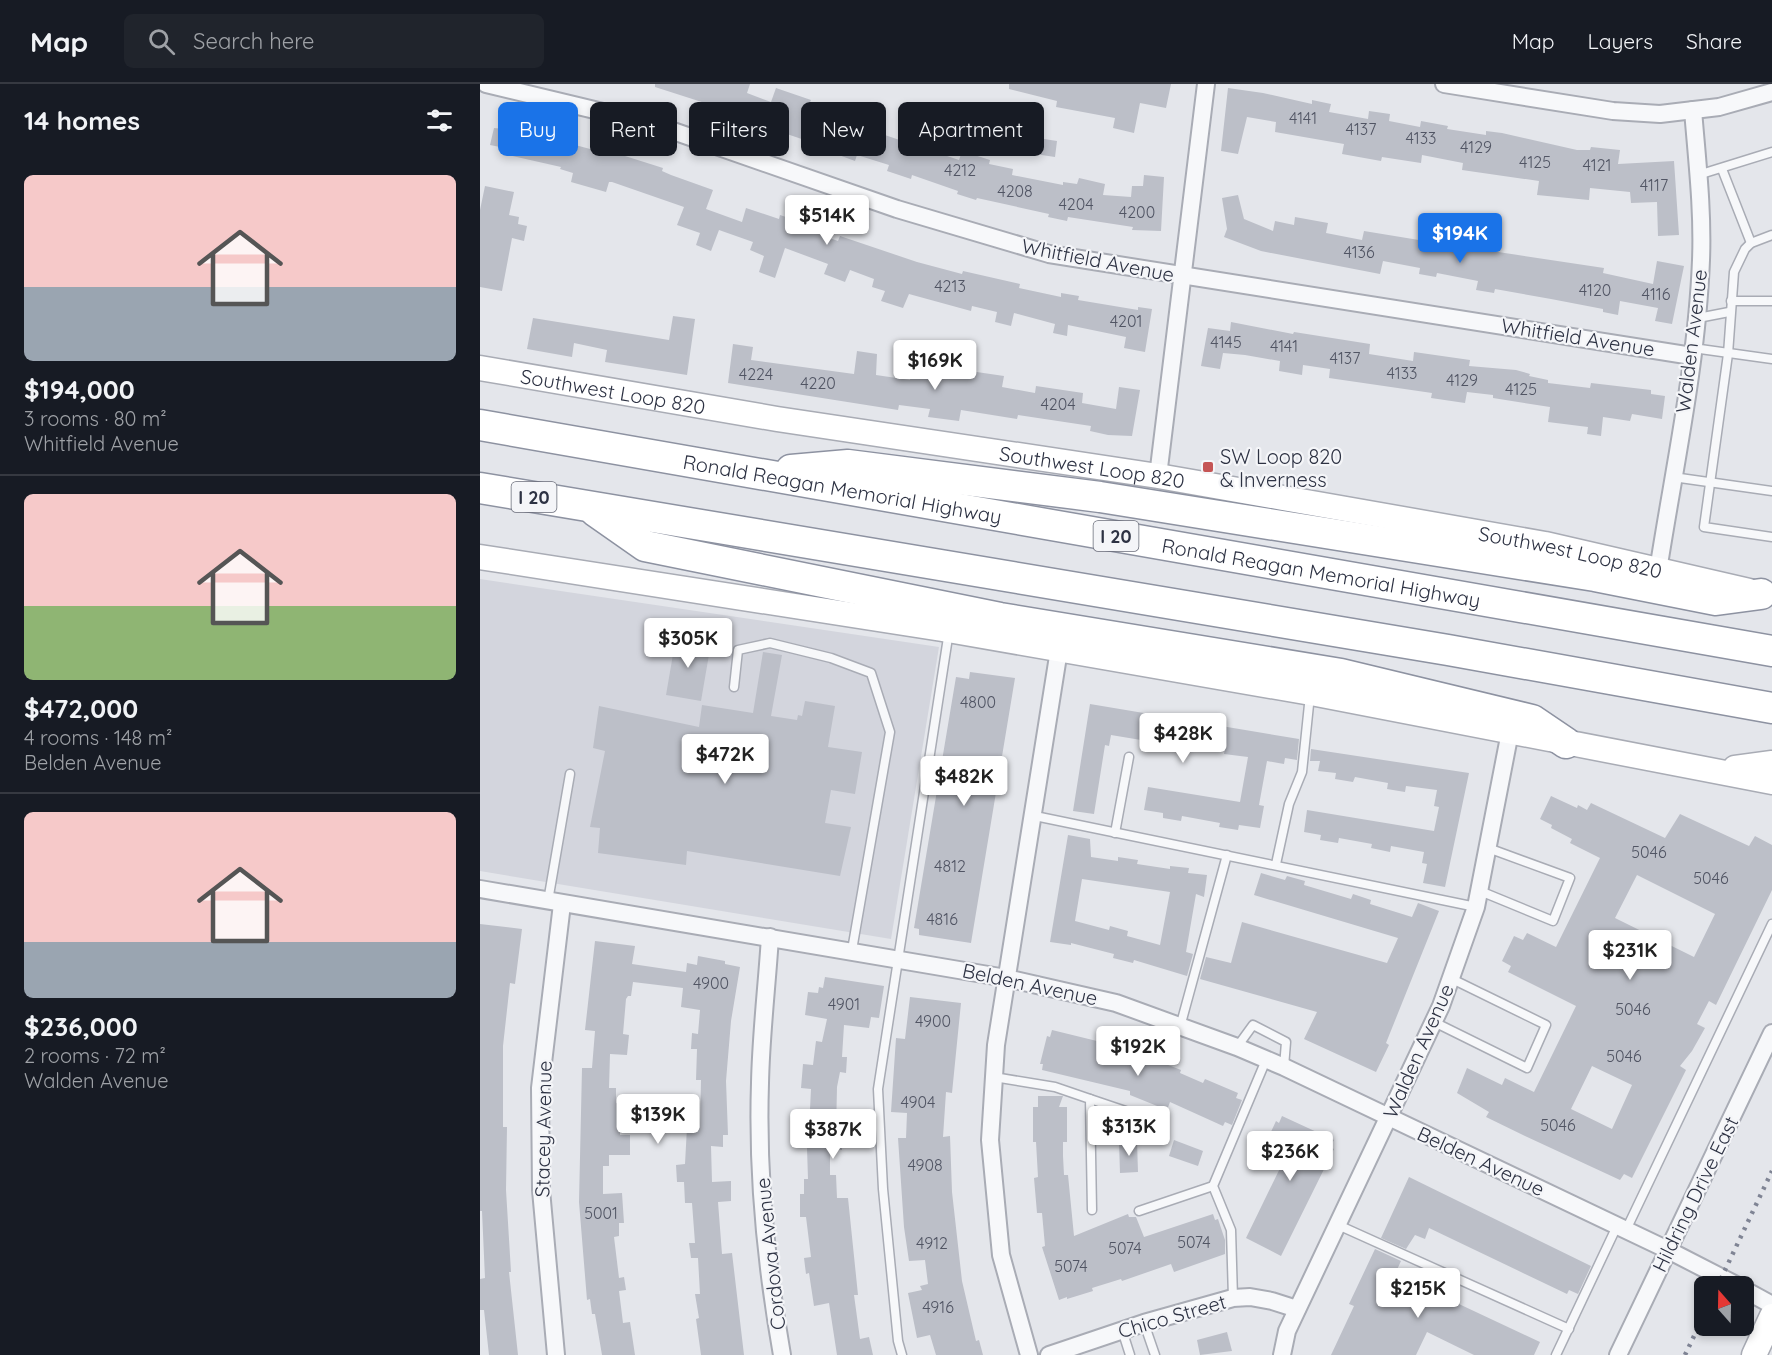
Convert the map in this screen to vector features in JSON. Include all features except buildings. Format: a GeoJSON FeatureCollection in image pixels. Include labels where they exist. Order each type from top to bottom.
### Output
{"type":"FeatureCollection","features":[{"type":"Feature","properties":{"kind":"highway","name":"Ronald Reagan Memorial Highway"},"geometry":{"type":"LineString","coordinates":[[480,425],[1772,651]]}},
{"type":"Feature","properties":{"kind":"highway"},"geometry":{"type":"LineString","coordinates":[[749,473],[848,465],[1112,499],[1616,580],[1716,600],[1766,595]]}},
{"type":"Feature","properties":{"kind":"highway","name":"I 20"},"geometry":{"type":"LineString","coordinates":[[480,488],[1448,650],[1772,708]]}},
{"type":"Feature","properties":{"kind":"highway"},"geometry":{"type":"LineString","coordinates":[[588,506],[645,546],[1000,618],[1341,674],[1532,720],[1566,742]]}},
{"type":"Feature","properties":{"kind":"main road","name":"Southwest Loop 820"},"geometry":{"type":"LineString","coordinates":[[480,368],[777,419],[1158,476],[1545,544],[1766,595]]}},
{"type":"Feature","properties":{"kind":"main road"},"geometry":{"type":"LineString","coordinates":[[480,557],[950,631],[1311,693],[1772,782]]}},
{"type":"Feature","properties":{"kind":"main road"},"geometry":{"type":"LineString","coordinates":[[1715,771],[1772,763]]}},
{"type":"Feature","properties":{"kind":"main road"},"geometry":{"type":"LineString","coordinates":[[1754,1355],[1772,1316]]}},
{"type":"Feature","properties":{"kind":"street","name":"Whitfield Avenue"},"geometry":{"type":"LineString","coordinates":[[486,84],[653,124],[897,209],[1049,254],[1693,352]]}},
{"type":"Feature","properties":{"kind":"street"},"geometry":{"type":"LineString","coordinates":[[1158,476],[1206,84]]}},
{"type":"Feature","properties":{"kind":"street"},"geometry":{"type":"LineString","coordinates":[[1444,84],[1612,111],[1660,114],[1719,107],[1772,92]]}},
{"type":"Feature","properties":{"kind":"street","name":"Walden Avenue"},"geometry":{"type":"LineString","coordinates":[[1658,571],[1698,318],[1701,258],[1693,110]]}},
{"type":"Feature","properties":{"kind":"street"},"geometry":{"type":"LineString","coordinates":[[1029,1355],[1001,1256],[993,1194],[990,1140],[994,1077],[1006,978],[1035,816],[1059,650]]}},
{"type":"Feature","properties":{"kind":"street","name":"Walden Avenue"},"geometry":{"type":"LineString","coordinates":[[1282,1355],[1287,1331],[1297,1309],[1434,1022],[1478,899],[1510,732]]}},
{"type":"Feature","properties":{"kind":"street","name":"Belden Avenue"},"geometry":{"type":"LineString","coordinates":[[480,889],[897,958],[1006,978],[1116,1003],[1237,1047],[1284,1067],[1718,1276]]}},
{"type":"Feature","properties":{"kind":"street","name":"Stacey Avenue"},"geometry":{"type":"LineString","coordinates":[[555,903],[540,1088],[541,1190],[556,1355]]}},
{"type":"Feature","properties":{"kind":"street","name":"Cordova Avenue"},"geometry":{"type":"LineString","coordinates":[[770,937],[760,1081],[760,1143],[769,1279],[782,1355]]}},
{"type":"Feature","properties":{"kind":"street","name":"Hildring Drive East"},"geometry":{"type":"LineString","coordinates":[[1618,1355],[1772,1033]]}},
{"type":"Feature","properties":{"kind":"street","name":"Belden Avenue"},"geometry":{"type":"LineString","coordinates":[[1754,1295],[1772,1305]]}},
{"type":"Feature","properties":{"kind":"street","name":"Chico Street"},"geometry":{"type":"LineString","coordinates":[[1049,1355],[1144,1323],[1233,1298],[1250,1297],[1297,1309]]}},
{"type":"Feature","properties":{"kind":"lane"},"geometry":{"type":"LineString","coordinates":[[1698,175],[1772,152]]}},
{"type":"Feature","properties":{"kind":"lane"},"geometry":{"type":"LineString","coordinates":[[1722,169],[1751,243]]}},
{"type":"Feature","properties":{"kind":"lane"},"geometry":{"type":"LineString","coordinates":[[1772,235],[1751,243],[1745,249],[1734,272],[1729,312],[1728,354],[1704,527],[1772,537]]}},
{"type":"Feature","properties":{"kind":"lane"},"geometry":{"type":"LineString","coordinates":[[1731,301],[1772,301]]}},
{"type":"Feature","properties":{"kind":"lane"},"geometry":{"type":"LineString","coordinates":[[1698,318],[1729,312]]}},
{"type":"Feature","properties":{"kind":"lane"},"geometry":{"type":"LineString","coordinates":[[1693,352],[1772,359]]}},
{"type":"Feature","properties":{"kind":"lane"},"geometry":{"type":"LineString","coordinates":[[1673,477],[1772,491]]}},
{"type":"Feature","properties":{"kind":"lane"},"geometry":{"type":"LineString","coordinates":[[902,1355],[898,1341],[883,1189],[878,1089],[950,631]]}},
{"type":"Feature","properties":{"kind":"lane"},"geometry":{"type":"LineString","coordinates":[[734,687],[738,650],[770,643],[831,658],[871,673],[890,732],[852,950]]}},
{"type":"Feature","properties":{"kind":"lane"},"geometry":{"type":"LineString","coordinates":[[1276,864],[1289,804],[1302,772],[1311,693]]}},
{"type":"Feature","properties":{"kind":"lane"},"geometry":{"type":"LineString","coordinates":[[1115,833],[1129,757]]}},
{"type":"Feature","properties":{"kind":"lane"},"geometry":{"type":"LineString","coordinates":[[555,903],[570,774]]}},
{"type":"Feature","properties":{"kind":"lane"},"geometry":{"type":"LineString","coordinates":[[1035,816],[1227,855],[1478,899],[1553,921],[1570,878],[1488,848]]}},
{"type":"Feature","properties":{"kind":"lane"},"geometry":{"type":"LineString","coordinates":[[1180,1027],[1227,855]]}},
{"type":"Feature","properties":{"kind":"lane"},"geometry":{"type":"LineString","coordinates":[[1557,1355],[1772,924]]}},
{"type":"Feature","properties":{"kind":"lane"},"geometry":{"type":"LineString","coordinates":[[1434,1022],[1527,1068],[1546,1025],[1450,978]]}},
{"type":"Feature","properties":{"kind":"lane"},"geometry":{"type":"LineString","coordinates":[[1237,1047],[1253,1025],[1286,1042],[1284,1067]]}},
{"type":"Feature","properties":{"kind":"lane"},"geometry":{"type":"LineString","coordinates":[[1233,1298],[1231,1230],[1214,1186],[1266,1060]]}},
{"type":"Feature","properties":{"kind":"lane"},"geometry":{"type":"LineString","coordinates":[[994,1077],[1055,1087],[1161,1123]]}},
{"type":"Feature","properties":{"kind":"lane"},"geometry":{"type":"LineString","coordinates":[[1090,1099],[1092,1210]]}},
{"type":"Feature","properties":{"kind":"lane"},"geometry":{"type":"LineString","coordinates":[[1139,1211],[1214,1186]]}},
{"type":"Feature","properties":{"kind":"lane"},"geometry":{"type":"LineString","coordinates":[[1338,1225],[1569,1329]]}},
{"type":"Feature","properties":{"kind":"lane"},"geometry":{"type":"LineString","coordinates":[[1144,1323],[1155,1355]]}},
{"type":"Feature","properties":{"kind":"lane"},"geometry":{"type":"LineString","coordinates":[[1122,1330],[1130,1355]]}},
{"type":"Feature","properties":{"kind":"shaded area"},"geometry":{"type":"Polygon","coordinates":[[[480,579],[939,647],[891,939],[480,871],[480,579]]]}},
{"type":"Feature","properties":{"kind":"railway"},"geometry":{"type":"LineString","coordinates":[[1722,1276],[1772,1171]]}},
{"type":"Feature","properties":{"kind":"railway"},"geometry":{"type":"LineString","coordinates":[[1685,1355],[1694,1336]]}},
{"type":"Feature","properties":{"kind":"place","name":"SW Loop 820 & Inverness"},"geometry":{"type":"Point","coordinates":[1208,467]}}]}
